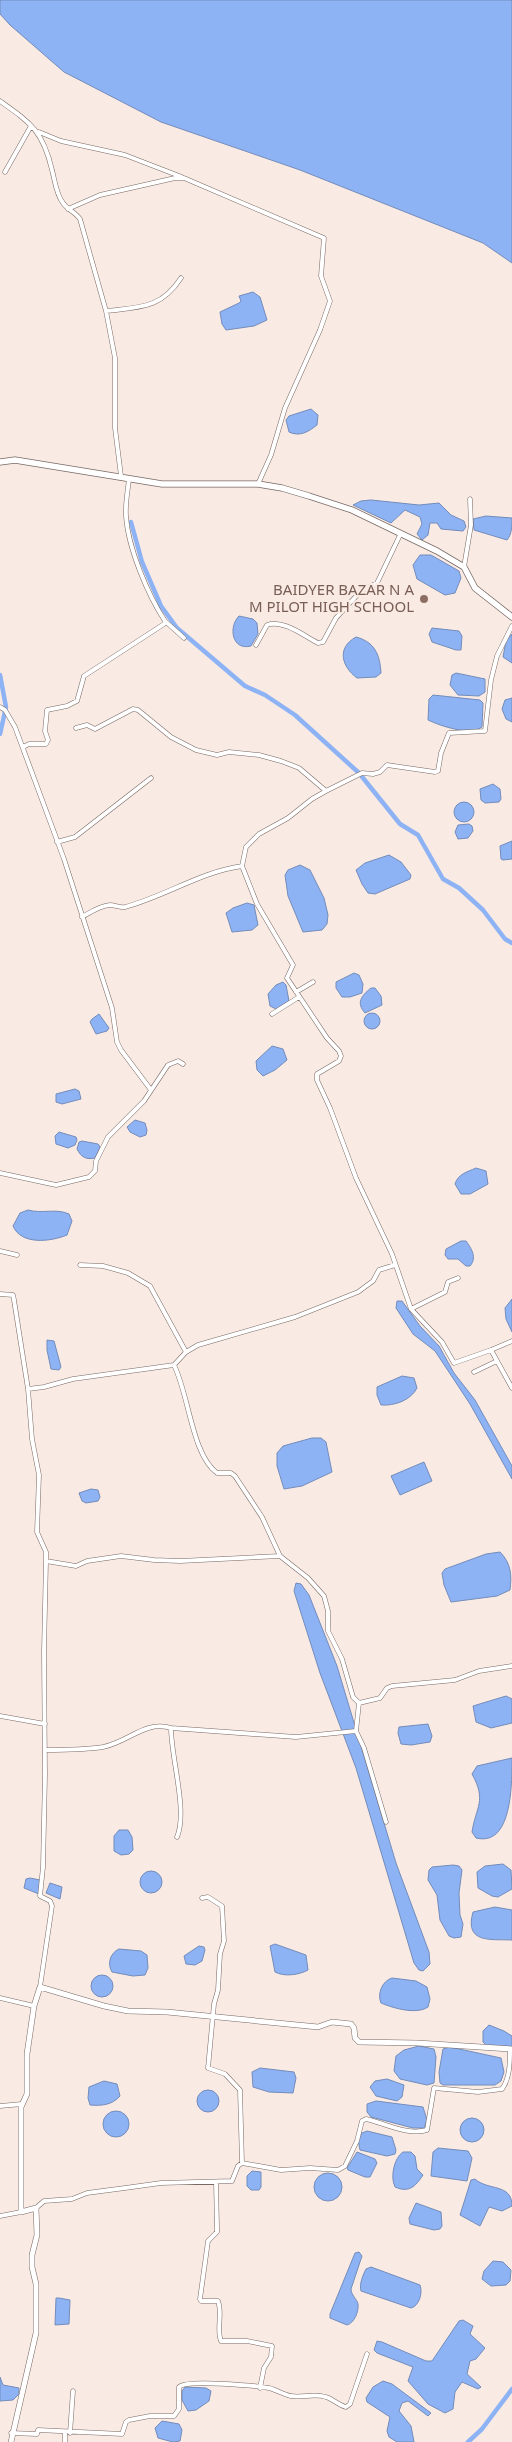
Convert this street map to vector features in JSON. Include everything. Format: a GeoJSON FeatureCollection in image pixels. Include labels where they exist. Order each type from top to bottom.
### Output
{"type":"FeatureCollection","features":[{"type":"Feature","properties":{"kind":"main road"},"geometry":{"type":"LineString","coordinates":[[0,462],[15,460],[162,484],[258,484],[282,488],[352,510],[400,535],[437,551],[464,567],[475,588],[512,617]]}},
{"type":"Feature","properties":{"kind":"street"},"geometry":{"type":"LineString","coordinates":[[0,101],[39,132],[62,142],[125,155],[324,238],[321,276],[330,300],[320,330],[285,408],[271,455],[258,484]]}},
{"type":"Feature","properties":{"kind":"street"},"geometry":{"type":"LineString","coordinates":[[5,172],[31,126]]}},
{"type":"Feature","properties":{"kind":"street"},"geometry":{"type":"LineString","coordinates":[[39,132],[46,147],[57,192],[62,203],[68,209],[74,211],[80,219],[106,311],[115,358],[115,428],[121,476]]}},
{"type":"Feature","properties":{"kind":"street"},"geometry":{"type":"LineString","coordinates":[[68,209],[100,195],[175,178],[184,178]]}},
{"type":"Feature","properties":{"kind":"street"},"geometry":{"type":"LineString","coordinates":[[106,311],[141,308],[160,300],[172,291],[181,278]]}},
{"type":"Feature","properties":{"kind":"street"},"geometry":{"type":"LineString","coordinates":[[129,478],[126,517],[129,533],[152,601],[165,621],[184,638]]}},
{"type":"Feature","properties":{"kind":"street"},"geometry":{"type":"LineString","coordinates":[[464,567],[471,525],[470,499]]}},
{"type":"Feature","properties":{"kind":"street"},"geometry":{"type":"LineString","coordinates":[[256,645],[267,625],[273,623],[322,644],[336,618],[361,591],[377,583],[400,535]]}},
{"type":"Feature","properties":{"kind":"street"},"geometry":{"type":"LineString","coordinates":[[22,747],[29,744],[42,746],[48,743],[45,731],[47,710],[67,706],[77,701],[84,676],[150,634],[164,624],[165,621]]}},
{"type":"Feature","properties":{"kind":"street"},"geometry":{"type":"LineString","coordinates":[[512,626],[505,636],[495,664],[485,731],[448,733],[441,753],[438,772],[387,765],[373,774],[362,772],[326,791],[312,799],[288,818],[259,834],[246,847],[242,866],[256,904],[293,965],[288,978],[299,997],[341,1056],[339,1061],[317,1074],[317,1080],[330,1108],[356,1178],[395,1265],[411,1309],[442,1342],[454,1363],[512,1341]]}},
{"type":"Feature","properties":{"kind":"street"},"geometry":{"type":"LineString","coordinates":[[0,707],[5,710],[11,720],[57,842],[112,1008],[117,1042],[151,1090]]}},
{"type":"Feature","properties":{"kind":"street"},"geometry":{"type":"LineString","coordinates":[[76,728],[87,726],[95,728],[133,709],[138,710],[171,737],[196,750],[217,755],[230,752],[259,755],[281,761],[299,768],[326,791]]}},
{"type":"Feature","properties":{"kind":"street"},"geometry":{"type":"LineString","coordinates":[[57,842],[75,837],[151,778]]}},
{"type":"Feature","properties":{"kind":"street"},"geometry":{"type":"LineString","coordinates":[[82,917],[98,908],[110,905],[122,908],[166,893],[208,874],[242,866]]}},
{"type":"Feature","properties":{"kind":"street"},"geometry":{"type":"LineString","coordinates":[[296,992],[313,982]]}},
{"type":"Feature","properties":{"kind":"street"},"geometry":{"type":"LineString","coordinates":[[272,1014],[299,997]]}},
{"type":"Feature","properties":{"kind":"street"},"geometry":{"type":"LineString","coordinates":[[0,1173],[56,1186],[89,1177],[93,1173],[96,1161],[108,1137],[134,1113],[168,1065],[178,1061],[183,1064]]}},
{"type":"Feature","properties":{"kind":"street"},"geometry":{"type":"LineString","coordinates":[[0,1251],[17,1255]]}},
{"type":"Feature","properties":{"kind":"street"},"geometry":{"type":"LineString","coordinates":[[80,1265],[103,1266],[128,1273],[150,1286],[186,1352]]}},
{"type":"Feature","properties":{"kind":"street"},"geometry":{"type":"LineString","coordinates":[[28,1389],[44,1387],[73,1379],[174,1365],[186,1352],[198,1345],[295,1317],[358,1292],[373,1281],[379,1270],[395,1265]]}},
{"type":"Feature","properties":{"kind":"street"},"geometry":{"type":"LineString","coordinates":[[411,1309],[445,1292],[448,1282],[458,1278]]}},
{"type":"Feature","properties":{"kind":"street"},"geometry":{"type":"LineString","coordinates":[[0,1294],[13,1295],[14,1300],[28,1389],[32,1439],[39,1475],[37,1532],[46,1552],[46,1750],[43,1867],[40,1896],[50,1901],[52,1906],[27,2054],[27,2094],[22,2104],[20,2128],[21,2212]]}},
{"type":"Feature","properties":{"kind":"street"},"geometry":{"type":"LineString","coordinates":[[491,1350],[512,1388]]}},
{"type":"Feature","properties":{"kind":"street"},"geometry":{"type":"LineString","coordinates":[[474,1372],[497,1360]]}},
{"type":"Feature","properties":{"kind":"street"},"geometry":{"type":"LineString","coordinates":[[174,1365],[180,1379],[200,1453],[216,1473],[231,1473],[235,1476],[262,1517],[280,1556],[308,1578],[324,1596],[328,1611],[328,1630],[342,1659],[353,1697],[358,1703],[356,1731],[364,1748],[386,1822]]}},
{"type":"Feature","properties":{"kind":"street"},"geometry":{"type":"LineString","coordinates":[[46,1561],[76,1566],[88,1561],[121,1556],[172,1561],[255,1559],[280,1556]]}},
{"type":"Feature","properties":{"kind":"street"},"geometry":{"type":"LineString","coordinates":[[358,1703],[380,1698],[387,1688],[392,1686],[455,1680],[479,1671],[512,1666]]}},
{"type":"Feature","properties":{"kind":"street"},"geometry":{"type":"LineString","coordinates":[[0,1716],[45,1724]]}},
{"type":"Feature","properties":{"kind":"street"},"geometry":{"type":"LineString","coordinates":[[46,1750],[104,1746],[125,1740],[150,1726],[161,1724],[171,1728],[296,1737],[356,1731]]}},
{"type":"Feature","properties":{"kind":"street"},"geometry":{"type":"LineString","coordinates":[[171,1728],[179,1798],[180,1825],[177,1837]]}},
{"type":"Feature","properties":{"kind":"street"},"geometry":{"type":"LineString","coordinates":[[0,2216],[36,2208],[44,2201],[72,2199],[87,2193],[161,2183],[232,2180],[238,2166],[242,2163],[240,2090],[225,2074],[208,2068],[224,1941],[223,1910],[218,1902],[208,1897],[202,1898]]}},
{"type":"Feature","properties":{"kind":"street"},"geometry":{"type":"LineString","coordinates":[[40,1986],[104,2006],[128,2011],[167,2012],[318,2027],[332,2022],[351,2024],[354,2028],[355,2038],[359,2042],[417,2043],[511,2049],[509,2070],[506,2083],[502,2089],[494,2092],[478,2092],[434,2088],[427,2130],[423,2132],[413,2132],[366,2119],[362,2121],[357,2140],[345,2166],[338,2170],[310,2168],[281,2170],[242,2163]]}},
{"type":"Feature","properties":{"kind":"street"},"geometry":{"type":"LineString","coordinates":[[0,1998],[34,2006]]}},
{"type":"Feature","properties":{"kind":"street"},"geometry":{"type":"LineString","coordinates":[[0,2106],[22,2104]]}},
{"type":"Feature","properties":{"kind":"street"},"geometry":{"type":"LineString","coordinates":[[216,2182],[217,2228],[208,2241],[200,2299],[201,2301],[218,2301],[220,2305],[219,2327],[221,2341],[247,2341],[272,2346],[271,2357],[269,2363],[264,2368],[260,2388]]}},
{"type":"Feature","properties":{"kind":"street"},"geometry":{"type":"LineString","coordinates":[[11,2442],[11,2434],[25,2385],[36,2333],[36,2284],[32,2267],[32,2255],[37,2235],[36,2208]]}},
{"type":"Feature","properties":{"kind":"street"},"geometry":{"type":"LineString","coordinates":[[11,2434],[37,2434],[38,2430],[67,2433],[122,2434],[126,2422],[129,2420],[150,2416],[174,2416],[179,2409],[178,2393],[182,2384],[213,2383],[269,2388],[291,2396],[328,2397],[346,2407],[350,2404],[367,2354]]}},
{"type":"Feature","properties":{"kind":"street"},"geometry":{"type":"LineString","coordinates":[[65,2442],[73,2391]]}},
{"type":"Feature","properties":{"kind":"water"},"geometry":{"type":"Polygon","coordinates":[[[0,0],[512,0],[512,263],[483,243],[300,170],[161,122],[64,72],[0,14],[0,0]]]}},
{"type":"Feature","properties":{"kind":"water"},"geometry":{"type":"Polygon","coordinates":[[[253,292],[260,297],[267,320],[254,326],[226,330],[222,324],[220,312],[239,303],[241,301],[239,296],[253,292]]]}},
{"type":"Feature","properties":{"kind":"water"},"geometry":{"type":"Polygon","coordinates":[[[311,409],[318,415],[317,425],[304,433],[289,432],[286,420],[289,416],[311,409]]]}},
{"type":"Feature","properties":{"kind":"water"},"geometry":{"type":"Polygon","coordinates":[[[371,500],[419,505],[439,503],[451,515],[464,521],[466,527],[463,531],[441,529],[437,523],[430,523],[428,535],[422,540],[417,534],[422,524],[420,517],[405,510],[391,523],[353,505],[361,501],[371,500]]]}},
{"type":"Feature","properties":{"kind":"water"},"geometry":{"type":"Polygon","coordinates":[[[486,516],[512,518],[511,533],[507,540],[474,530],[473,519],[486,516]]]}},
{"type":"Feature","properties":{"kind":"water"},"geometry":{"type":"Polygon","coordinates":[[[420,555],[431,555],[459,571],[461,578],[455,593],[445,595],[417,579],[413,565],[420,555]]]}},
{"type":"Feature","properties":{"kind":"water"},"geometry":{"type":"Polygon","coordinates":[[[239,616],[253,619],[257,623],[258,634],[251,646],[245,647],[240,645],[234,637],[234,626],[239,616]]]}},
{"type":"Feature","properties":{"kind":"water"},"geometry":{"type":"Polygon","coordinates":[[[432,628],[459,631],[462,636],[461,650],[432,642],[429,634],[432,628]]]}},
{"type":"Feature","properties":{"kind":"water"},"geometry":{"type":"Polygon","coordinates":[[[512,634],[512,663],[503,657],[506,641],[512,634]]]}},
{"type":"Feature","properties":{"kind":"water"},"geometry":{"type":"Polygon","coordinates":[[[356,637],[368,642],[378,655],[381,673],[376,677],[357,678],[345,663],[343,658],[346,646],[356,637]]]}},
{"type":"Feature","properties":{"kind":"water"},"geometry":{"type":"Polygon","coordinates":[[[456,673],[485,679],[485,692],[479,696],[458,695],[450,685],[452,675],[456,673]]]}},
{"type":"Feature","properties":{"kind":"water"},"geometry":{"type":"Polygon","coordinates":[[[433,695],[480,700],[483,703],[482,727],[470,731],[447,727],[428,720],[429,699],[433,695]]]}},
{"type":"Feature","properties":{"kind":"water"},"geometry":{"type":"Polygon","coordinates":[[[512,698],[512,722],[506,719],[502,709],[505,700],[512,698]]]}},
{"type":"Feature","properties":{"kind":"water"},"geometry":{"type":"Polygon","coordinates":[[[493,784],[500,789],[501,799],[499,802],[485,803],[481,800],[480,789],[493,784]]]}},
{"type":"Feature","properties":{"kind":"water"},"geometry":{"type":"Polygon","coordinates":[[[464,802],[471,805],[474,812],[471,819],[464,822],[457,819],[454,812],[457,805],[464,802]]]}},
{"type":"Feature","properties":{"kind":"water"},"geometry":{"type":"Polygon","coordinates":[[[469,824],[472,826],[473,831],[468,838],[458,839],[455,832],[458,825],[469,824]]]}},
{"type":"Feature","properties":{"kind":"water"},"geometry":{"type":"Polygon","coordinates":[[[512,841],[512,859],[501,859],[500,846],[512,841]]]}},
{"type":"Feature","properties":{"kind":"water"},"geometry":{"type":"Polygon","coordinates":[[[389,855],[401,862],[411,875],[410,879],[375,894],[368,893],[356,870],[365,863],[389,855]]]}},
{"type":"Feature","properties":{"kind":"water"},"geometry":{"type":"Polygon","coordinates":[[[300,865],[310,870],[324,898],[328,915],[327,924],[322,930],[303,932],[288,896],[285,875],[288,870],[300,865]]]}},
{"type":"Feature","properties":{"kind":"water"},"geometry":{"type":"Polygon","coordinates":[[[247,903],[254,905],[258,925],[252,930],[232,932],[226,913],[233,908],[247,903]]]}},
{"type":"Feature","properties":{"kind":"water"},"geometry":{"type":"Polygon","coordinates":[[[354,973],[359,975],[363,984],[362,993],[350,997],[342,997],[336,988],[336,982],[354,973]]]}},
{"type":"Feature","properties":{"kind":"water"},"geometry":{"type":"Polygon","coordinates":[[[283,982],[286,985],[289,1001],[276,1009],[270,1006],[268,994],[276,985],[283,982]]]}},
{"type":"Feature","properties":{"kind":"water"},"geometry":{"type":"Polygon","coordinates":[[[371,988],[375,988],[381,996],[382,1005],[365,1013],[360,1003],[371,988]]]}},
{"type":"Feature","properties":{"kind":"water"},"geometry":{"type":"Polygon","coordinates":[[[372,1013],[380,1021],[372,1029],[364,1021],[372,1013]]]}},
{"type":"Feature","properties":{"kind":"water"},"geometry":{"type":"Polygon","coordinates":[[[99,1014],[109,1028],[107,1031],[96,1034],[90,1022],[99,1014]]]}},
{"type":"Feature","properties":{"kind":"water"},"geometry":{"type":"Polygon","coordinates":[[[272,1046],[283,1049],[287,1060],[275,1070],[263,1076],[257,1070],[256,1061],[272,1046]]]}},
{"type":"Feature","properties":{"kind":"water"},"geometry":{"type":"Polygon","coordinates":[[[75,1089],[79,1091],[81,1099],[62,1104],[56,1102],[56,1094],[75,1089]]]}},
{"type":"Feature","properties":{"kind":"water"},"geometry":{"type":"Polygon","coordinates":[[[135,1120],[145,1123],[146,1135],[140,1137],[130,1132],[127,1127],[135,1120]]]}},
{"type":"Feature","properties":{"kind":"water"},"geometry":{"type":"Polygon","coordinates":[[[59,1132],[76,1137],[75,1145],[68,1148],[56,1144],[55,1136],[59,1132]]]}},
{"type":"Feature","properties":{"kind":"water"},"geometry":{"type":"Polygon","coordinates":[[[79,1142],[98,1144],[100,1147],[95,1158],[89,1159],[80,1154],[77,1149],[79,1142]]]}},
{"type":"Feature","properties":{"kind":"water"},"geometry":{"type":"Polygon","coordinates":[[[476,1168],[486,1171],[488,1184],[470,1194],[461,1194],[455,1184],[456,1181],[463,1174],[476,1168]]]}},
{"type":"Feature","properties":{"kind":"water"},"geometry":{"type":"Polygon","coordinates":[[[28,1210],[59,1211],[69,1214],[72,1221],[67,1235],[45,1240],[29,1239],[22,1236],[13,1226],[20,1213],[28,1210]]]}},
{"type":"Feature","properties":{"kind":"water"},"geometry":{"type":"Polygon","coordinates":[[[461,1241],[466,1241],[472,1250],[473,1260],[470,1266],[466,1266],[458,1259],[448,1259],[445,1255],[446,1249],[461,1241]]]}},
{"type":"Feature","properties":{"kind":"water"},"geometry":{"type":"Polygon","coordinates":[[[512,1299],[512,1332],[506,1319],[505,1308],[512,1299]]]}},
{"type":"Feature","properties":{"kind":"water"},"geometry":{"type":"Polygon","coordinates":[[[397,1301],[402,1301],[420,1326],[439,1346],[454,1373],[475,1400],[512,1466],[512,1479],[470,1404],[435,1351],[413,1334],[396,1308],[397,1301]]]}},
{"type":"Feature","properties":{"kind":"water"},"geometry":{"type":"Polygon","coordinates":[[[47,1340],[54,1341],[61,1367],[59,1370],[51,1369],[47,1340]]]}},
{"type":"Feature","properties":{"kind":"water"},"geometry":{"type":"Polygon","coordinates":[[[402,1376],[414,1378],[417,1388],[407,1399],[381,1405],[377,1395],[377,1387],[402,1376]]]}},
{"type":"Feature","properties":{"kind":"water"},"geometry":{"type":"Polygon","coordinates":[[[312,1438],[321,1438],[326,1442],[332,1472],[302,1486],[284,1489],[277,1466],[277,1453],[283,1446],[312,1438]]]}},
{"type":"Feature","properties":{"kind":"water"},"geometry":{"type":"Polygon","coordinates":[[[424,1462],[432,1481],[400,1495],[391,1476],[424,1462]]]}},
{"type":"Feature","properties":{"kind":"water"},"geometry":{"type":"Polygon","coordinates":[[[91,1489],[98,1490],[100,1497],[98,1501],[86,1503],[82,1501],[79,1493],[91,1489]]]}},
{"type":"Feature","properties":{"kind":"water"},"geometry":{"type":"Polygon","coordinates":[[[500,1552],[504,1556],[510,1570],[510,1590],[497,1596],[451,1602],[444,1585],[442,1573],[445,1569],[486,1554],[500,1552]]]}},
{"type":"Feature","properties":{"kind":"water"},"geometry":{"type":"Polygon","coordinates":[[[296,1583],[301,1584],[309,1595],[337,1666],[396,1863],[429,1952],[430,1964],[423,1971],[419,1970],[414,1963],[356,1768],[320,1673],[294,1591],[296,1583]]]}},
{"type":"Feature","properties":{"kind":"water"},"geometry":{"type":"Polygon","coordinates":[[[506,1696],[512,1699],[512,1723],[491,1728],[476,1722],[473,1706],[506,1696]]]}},
{"type":"Feature","properties":{"kind":"water"},"geometry":{"type":"Polygon","coordinates":[[[428,1724],[432,1736],[430,1742],[411,1745],[401,1744],[398,1733],[399,1727],[428,1724]]]}},
{"type":"Feature","properties":{"kind":"water"},"geometry":{"type":"Polygon","coordinates":[[[512,1758],[510,1798],[503,1824],[497,1833],[488,1838],[476,1838],[472,1832],[480,1797],[472,1774],[477,1766],[512,1758]]]}},
{"type":"Feature","properties":{"kind":"water"},"geometry":{"type":"Polygon","coordinates":[[[119,1830],[128,1830],[132,1837],[133,1850],[129,1854],[121,1855],[114,1851],[114,1836],[119,1830]]]}},
{"type":"Feature","properties":{"kind":"water"},"geometry":{"type":"Polygon","coordinates":[[[503,1864],[511,1870],[512,1889],[498,1897],[492,1896],[478,1888],[477,1872],[485,1866],[503,1864]]]}},
{"type":"Feature","properties":{"kind":"water"},"geometry":{"type":"Polygon","coordinates":[[[459,1866],[462,1870],[459,1893],[460,1915],[463,1924],[461,1937],[454,1938],[449,1936],[440,1920],[437,1895],[428,1880],[429,1870],[432,1867],[459,1866]]]}},
{"type":"Feature","properties":{"kind":"water"},"geometry":{"type":"Polygon","coordinates":[[[151,1871],[159,1874],[162,1882],[159,1890],[151,1893],[143,1890],[140,1882],[143,1874],[151,1871]]]}},
{"type":"Feature","properties":{"kind":"water"},"geometry":{"type":"Polygon","coordinates":[[[26,1879],[40,1880],[39,1894],[24,1888],[26,1879]]]}},
{"type":"Feature","properties":{"kind":"water"},"geometry":{"type":"Polygon","coordinates":[[[50,1883],[62,1887],[60,1899],[46,1893],[50,1883]]]}},
{"type":"Feature","properties":{"kind":"water"},"geometry":{"type":"Polygon","coordinates":[[[495,1907],[512,1910],[512,1940],[481,1938],[472,1930],[473,1912],[495,1907]]]}},
{"type":"Feature","properties":{"kind":"water"},"geometry":{"type":"Polygon","coordinates":[[[275,1944],[306,1955],[308,1970],[292,1975],[275,1972],[270,1946],[275,1944]]]}},
{"type":"Feature","properties":{"kind":"water"},"geometry":{"type":"Polygon","coordinates":[[[199,1946],[204,1947],[205,1950],[202,1961],[195,1965],[186,1964],[184,1956],[199,1946]]]}},
{"type":"Feature","properties":{"kind":"water"},"geometry":{"type":"Polygon","coordinates":[[[119,1949],[141,1951],[147,1955],[148,1968],[145,1975],[133,1976],[112,1972],[110,1959],[113,1953],[119,1949]]]}},
{"type":"Feature","properties":{"kind":"water"},"geometry":{"type":"Polygon","coordinates":[[[102,1975],[110,1978],[113,1986],[110,1994],[102,1997],[94,1994],[91,1986],[94,1978],[102,1975]]]}},
{"type":"Feature","properties":{"kind":"water"},"geometry":{"type":"Polygon","coordinates":[[[392,1978],[416,1981],[427,1987],[430,1999],[428,2007],[411,2011],[381,2003],[381,1988],[392,1978]]]}},
{"type":"Feature","properties":{"kind":"water"},"geometry":{"type":"Polygon","coordinates":[[[489,2025],[512,2036],[512,2047],[487,2046],[483,2042],[483,2031],[489,2025]]]}},
{"type":"Feature","properties":{"kind":"water"},"geometry":{"type":"Polygon","coordinates":[[[419,2046],[434,2049],[436,2057],[434,2083],[427,2085],[400,2079],[394,2071],[396,2056],[404,2050],[419,2046]]]}},
{"type":"Feature","properties":{"kind":"water"},"geometry":{"type":"Polygon","coordinates":[[[450,2047],[501,2058],[504,2072],[501,2081],[495,2085],[443,2085],[440,2083],[439,2072],[443,2049],[450,2047]]]}},
{"type":"Feature","properties":{"kind":"water"},"geometry":{"type":"Polygon","coordinates":[[[260,2068],[294,2072],[296,2078],[293,2093],[269,2092],[253,2087],[252,2072],[260,2068]]]}},
{"type":"Feature","properties":{"kind":"water"},"geometry":{"type":"Polygon","coordinates":[[[387,2079],[404,2085],[402,2097],[397,2101],[376,2096],[370,2087],[375,2081],[387,2079]]]}},
{"type":"Feature","properties":{"kind":"water"},"geometry":{"type":"Polygon","coordinates":[[[104,2081],[117,2084],[120,2096],[106,2104],[90,2105],[88,2098],[89,2087],[104,2081]]]}},
{"type":"Feature","properties":{"kind":"water"},"geometry":{"type":"Polygon","coordinates":[[[204,2090],[212,2090],[219,2097],[219,2105],[212,2112],[204,2112],[197,2105],[197,2097],[204,2090]]]}},
{"type":"Feature","properties":{"kind":"water"},"geometry":{"type":"Polygon","coordinates":[[[376,2101],[423,2107],[427,2120],[424,2128],[413,2128],[371,2117],[367,2112],[367,2104],[376,2101]]]}},
{"type":"Feature","properties":{"kind":"water"},"geometry":{"type":"Polygon","coordinates":[[[116,2111],[125,2115],[129,2124],[125,2133],[116,2137],[107,2133],[103,2124],[107,2115],[116,2111]]]}},
{"type":"Feature","properties":{"kind":"water"},"geometry":{"type":"Polygon","coordinates":[[[472,2118],[480,2122],[484,2130],[480,2138],[472,2142],[464,2138],[460,2130],[464,2122],[472,2118]]]}},
{"type":"Feature","properties":{"kind":"water"},"geometry":{"type":"Polygon","coordinates":[[[367,2131],[392,2137],[396,2150],[395,2154],[387,2156],[360,2150],[358,2140],[362,2133],[367,2131]]]}},
{"type":"Feature","properties":{"kind":"water"},"geometry":{"type":"Polygon","coordinates":[[[438,2148],[468,2151],[472,2158],[467,2181],[431,2176],[433,2152],[438,2148]]]}},
{"type":"Feature","properties":{"kind":"water"},"geometry":{"type":"Polygon","coordinates":[[[357,2152],[375,2159],[377,2163],[370,2177],[365,2177],[348,2170],[347,2168],[357,2152]]]}},
{"type":"Feature","properties":{"kind":"water"},"geometry":{"type":"Polygon","coordinates":[[[403,2152],[411,2152],[415,2156],[417,2169],[423,2175],[414,2186],[408,2189],[395,2187],[393,2178],[395,2163],[403,2152]]]}},
{"type":"Feature","properties":{"kind":"water"},"geometry":{"type":"Polygon","coordinates":[[[252,2171],[261,2172],[261,2187],[259,2190],[251,2190],[247,2186],[247,2176],[252,2171]]]}},
{"type":"Feature","properties":{"kind":"water"},"geometry":{"type":"Polygon","coordinates":[[[328,2173],[338,2177],[342,2187],[338,2197],[328,2201],[318,2197],[314,2187],[318,2177],[328,2173]]]}},
{"type":"Feature","properties":{"kind":"water"},"geometry":{"type":"Polygon","coordinates":[[[475,2179],[480,2183],[504,2191],[511,2199],[512,2206],[502,2211],[489,2207],[480,2226],[460,2215],[471,2180],[475,2179]]]}},
{"type":"Feature","properties":{"kind":"water"},"geometry":{"type":"Polygon","coordinates":[[[416,2203],[441,2212],[442,2226],[440,2229],[434,2230],[410,2224],[409,2218],[416,2203]]]}},
{"type":"Feature","properties":{"kind":"water"},"geometry":{"type":"Polygon","coordinates":[[[359,2252],[362,2256],[351,2289],[358,2304],[358,2310],[354,2320],[347,2325],[330,2318],[330,2314],[355,2253],[359,2252]]]}},
{"type":"Feature","properties":{"kind":"water"},"geometry":{"type":"Polygon","coordinates":[[[493,2261],[503,2262],[511,2270],[510,2281],[506,2285],[491,2286],[482,2279],[484,2271],[493,2261]]]}},
{"type":"Feature","properties":{"kind":"water"},"geometry":{"type":"Polygon","coordinates":[[[371,2267],[420,2285],[421,2295],[416,2305],[411,2308],[361,2291],[361,2283],[366,2269],[371,2267]]]}},
{"type":"Feature","properties":{"kind":"water"},"geometry":{"type":"Polygon","coordinates":[[[56,2298],[70,2300],[69,2324],[55,2325],[56,2298]]]}},
{"type":"Feature","properties":{"kind":"water"},"geometry":{"type":"Polygon","coordinates":[[[463,2320],[473,2326],[470,2334],[485,2348],[476,2359],[470,2361],[467,2374],[481,2387],[478,2389],[462,2382],[455,2392],[453,2409],[445,2413],[428,2404],[408,2381],[413,2367],[377,2353],[374,2350],[377,2341],[426,2361],[432,2361],[459,2321],[463,2320]]]}},
{"type":"Feature","properties":{"kind":"water"},"geometry":{"type":"Polygon","coordinates":[[[0,2377],[3,2385],[19,2388],[19,2394],[13,2400],[0,2401],[0,2377]]]}},
{"type":"Feature","properties":{"kind":"water"},"geometry":{"type":"Polygon","coordinates":[[[383,2381],[392,2384],[431,2413],[428,2416],[408,2401],[402,2403],[399,2411],[411,2426],[414,2442],[397,2442],[389,2437],[387,2431],[390,2417],[367,2402],[366,2398],[373,2387],[383,2381]]]}},
{"type":"Feature","properties":{"kind":"water"},"geometry":{"type":"Polygon","coordinates":[[[185,2387],[206,2388],[211,2391],[209,2401],[196,2410],[188,2411],[182,2400],[182,2391],[185,2387]]]}},
{"type":"Feature","properties":{"kind":"water"},"geometry":{"type":"Polygon","coordinates":[[[162,2421],[179,2424],[182,2430],[180,2441],[173,2442],[158,2438],[155,2428],[162,2421]]]}},
{"type":"Feature","properties":{"kind":"waterway"},"geometry":{"type":"LineString","coordinates":[[131,522],[142,562],[161,606],[177,628],[245,686],[265,695],[295,715],[359,773],[400,824],[418,835],[443,879],[459,888],[483,910],[505,939],[512,943]]}},
{"type":"Feature","properties":{"kind":"waterway"},"geometry":{"type":"LineString","coordinates":[[0,675],[6,707],[0,734]]}},
{"type":"Feature","properties":{"kind":"waterway"},"geometry":{"type":"LineString","coordinates":[[468,2442],[482,2429],[512,2389]]}},
{"type":"Feature","properties":{"kind":"place","name":"BAIDYER BAZAR N A M PILOT HIGH SCHOOL"},"geometry":{"type":"Point","coordinates":[424,599]}}]}
